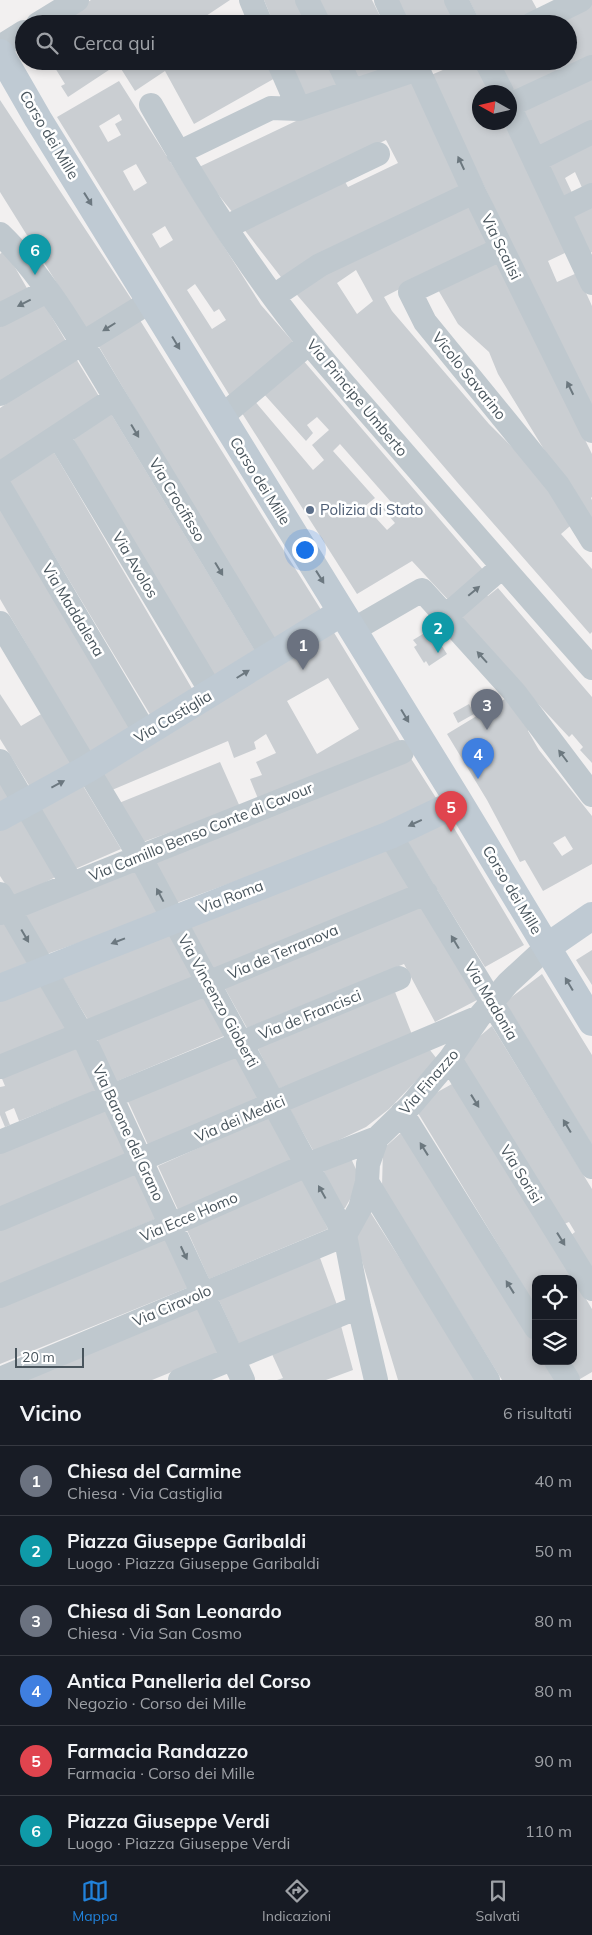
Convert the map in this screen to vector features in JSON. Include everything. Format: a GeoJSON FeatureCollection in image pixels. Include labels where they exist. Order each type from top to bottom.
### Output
{"type":"FeatureCollection","features":[{"type":"Feature","properties":{"kind":"street"},"geometry":{"type":"LineString","coordinates":[[53,15],[77,0]]}},
{"type":"Feature","properties":{"kind":"street"},"geometry":{"type":"LineString","coordinates":[[250,0],[257,15]]}},
{"type":"Feature","properties":{"kind":"street"},"geometry":{"type":"LineString","coordinates":[[307,0],[314,15]]}},
{"type":"Feature","properties":{"kind":"street"},"geometry":{"type":"LineString","coordinates":[[386,0],[393,15]]}},
{"type":"Feature","properties":{"kind":"street"},"geometry":{"type":"LineString","coordinates":[[456,0],[464,15]]}},
{"type":"Feature","properties":{"kind":"street"},"geometry":{"type":"LineString","coordinates":[[541,13],[581,0]]}},
{"type":"Feature","properties":{"kind":"street"},"geometry":{"type":"LineString","coordinates":[[3,56],[15,42]]}},
{"type":"Feature","properties":{"kind":"street","name":"Corso dei Mille"},"geometry":{"type":"LineString","coordinates":[[3,56],[150,301],[459,802],[592,1022]]}},
{"type":"Feature","properties":{"kind":"street"},"geometry":{"type":"LineString","coordinates":[[517,103],[592,67]]}},
{"type":"Feature","properties":{"kind":"street"},"geometry":{"type":"LineString","coordinates":[[282,70],[299,109]]}},
{"type":"Feature","properties":{"kind":"street"},"geometry":{"type":"LineString","coordinates":[[342,70],[352,92]]}},
{"type":"Feature","properties":{"kind":"street"},"geometry":{"type":"LineString","coordinates":[[178,153],[271,108],[299,109],[352,92],[404,70]]}},
{"type":"Feature","properties":{"kind":"street","name":"Via Scalisi"},"geometry":{"type":"LineString","coordinates":[[418,70],[474,192],[592,431]]}},
{"type":"Feature","properties":{"kind":"street"},"geometry":{"type":"LineString","coordinates":[[491,70],[498,85]]}},
{"type":"Feature","properties":{"kind":"street","name":"Via Principe Umberto"},"geometry":{"type":"LineString","coordinates":[[151,105],[178,153],[226,227],[309,343],[502,567],[592,668]]}},
{"type":"Feature","properties":{"kind":"street"},"geometry":{"type":"LineString","coordinates":[[517,121],[559,211],[590,271]]}},
{"type":"Feature","properties":{"kind":"street"},"geometry":{"type":"LineString","coordinates":[[536,160],[592,132]]}},
{"type":"Feature","properties":{"kind":"street"},"geometry":{"type":"LineString","coordinates":[[226,227],[378,154]]}},
{"type":"Feature","properties":{"kind":"street"},"geometry":{"type":"LineString","coordinates":[[274,296],[320,264],[474,192]]}},
{"type":"Feature","properties":{"kind":"street"},"geometry":{"type":"LineString","coordinates":[[559,211],[592,195]]}},
{"type":"Feature","properties":{"kind":"street","name":"Via Crocifisso"},"geometry":{"type":"LineString","coordinates":[[0,234],[19,252],[82,344],[272,656]]}},
{"type":"Feature","properties":{"kind":"street","name":"Vicolo Savarino"},"geometry":{"type":"LineString","coordinates":[[502,249],[410,292],[425,322],[558,485],[592,540]]}},
{"type":"Feature","properties":{"kind":"street"},"geometry":{"type":"LineString","coordinates":[[0,315],[47,291]]}},
{"type":"Feature","properties":{"kind":"street"},"geometry":{"type":"LineString","coordinates":[[0,394],[150,301]]}},
{"type":"Feature","properties":{"kind":"street"},"geometry":{"type":"LineString","coordinates":[[221,417],[309,343]]}},
{"type":"Feature","properties":{"kind":"street"},"geometry":{"type":"LineString","coordinates":[[0,474],[115,398]]}},
{"type":"Feature","properties":{"kind":"street","name":"Via Avolos"},"geometry":{"type":"LineString","coordinates":[[58,436],[212,694]]}},
{"type":"Feature","properties":{"kind":"street","name":"Via Maddalena"},"geometry":{"type":"LineString","coordinates":[[0,487],[146,734]]}},
{"type":"Feature","properties":{"kind":"street"},"geometry":{"type":"LineString","coordinates":[[446,616],[502,567]]}},
{"type":"Feature","properties":{"kind":"street"},"geometry":{"type":"LineString","coordinates":[[348,621],[422,590],[515,693],[592,795]]}},
{"type":"Feature","properties":{"kind":"street","name":"Via Castiglia"},"geometry":{"type":"LineString","coordinates":[[0,816],[87,769],[272,656],[348,621]]}},
{"type":"Feature","properties":{"kind":"street","name":"Via Vincenzo Gioberti"},"geometry":{"type":"LineString","coordinates":[[0,623],[140,857],[345,1235],[358,1307],[376,1380]]}},
{"type":"Feature","properties":{"kind":"street","name":"Via Camillo Benso Conte di Cavour"},"geometry":{"type":"LineString","coordinates":[[3,905],[72,884],[402,752]]}},
{"type":"Feature","properties":{"kind":"street"},"geometry":{"type":"LineString","coordinates":[[0,761],[72,884]]}},
{"type":"Feature","properties":{"kind":"street","name":"Via Roma"},"geometry":{"type":"LineString","coordinates":[[0,988],[390,835],[459,802]]}},
{"type":"Feature","properties":{"kind":"street","name":"Via Madonia"},"geometry":{"type":"LineString","coordinates":[[390,835],[426,893],[486,1009],[592,1167]]}},
{"type":"Feature","properties":{"kind":"street","name":"Via de Terranova"},"geometry":{"type":"LineString","coordinates":[[0,1067],[426,893]]}},
{"type":"Feature","properties":{"kind":"street","name":"Via Barone del Grano"},"geometry":{"type":"LineString","coordinates":[[3,905],[45,970],[82,1034],[203,1293],[221,1368],[243,1380]]}},
{"type":"Feature","properties":{"kind":"street"},"geometry":{"type":"LineString","coordinates":[[547,947],[592,916]]}},
{"type":"Feature","properties":{"kind":"street","name":"Via Finazzo"},"geometry":{"type":"LineString","coordinates":[[345,1235],[360,1208],[367,1182],[368,1164],[377,1138],[450,1059],[486,1009],[508,983],[547,947]]}},
{"type":"Feature","properties":{"kind":"street","name":"Via de Francisci"},"geometry":{"type":"LineString","coordinates":[[0,1142],[398,978]]}},
{"type":"Feature","properties":{"kind":"street","name":"Via dei Medici"},"geometry":{"type":"LineString","coordinates":[[0,1219],[274,1104],[486,1009]]}},
{"type":"Feature","properties":{"kind":"street","name":"Via Sorisi"},"geometry":{"type":"LineString","coordinates":[[450,1059],[592,1288]]}},
{"type":"Feature","properties":{"kind":"street"},"geometry":{"type":"LineString","coordinates":[[402,1113],[532,1322]]}},
{"type":"Feature","properties":{"kind":"street","name":"Via Ecce Homo"},"geometry":{"type":"LineString","coordinates":[[0,1296],[171,1226],[307,1165],[377,1138]]}},
{"type":"Feature","properties":{"kind":"street"},"geometry":{"type":"LineString","coordinates":[[367,1182],[488,1380]]}},
{"type":"Feature","properties":{"kind":"street","name":"Via Ciravolo"},"geometry":{"type":"LineString","coordinates":[[0,1379],[345,1235]]}},
{"type":"Feature","properties":{"kind":"street"},"geometry":{"type":"LineString","coordinates":[[180,1380],[221,1368],[358,1307]]}},
{"type":"Feature","properties":{"kind":"street"},"geometry":{"type":"LineString","coordinates":[[559,1365],[568,1380]]}},
{"type":"Feature","properties":{"kind":"building"},"geometry":{"type":"Polygon","coordinates":[[[91,0],[230,0],[208,15],[68,15],[91,0]]]}},
{"type":"Feature","properties":{"kind":"building"},"geometry":{"type":"Polygon","coordinates":[[[264,0],[304,0],[312,15],[270,15],[264,0]]]}},
{"type":"Feature","properties":{"kind":"building"},"geometry":{"type":"Polygon","coordinates":[[[318,0],[372,0],[380,15],[325,15],[318,0]]]}},
{"type":"Feature","properties":{"kind":"building"},"geometry":{"type":"Polygon","coordinates":[[[394,0],[448,0],[456,15],[401,15],[394,0]]]}},
{"type":"Feature","properties":{"kind":"building"},"geometry":{"type":"Polygon","coordinates":[[[469,0],[532,0],[538,11],[530,15],[476,15],[469,0]]]}},
{"type":"Feature","properties":{"kind":"building"},"geometry":{"type":"Polygon","coordinates":[[[592,4],[592,57],[577,64],[577,15],[569,15],[592,4]]]}},
{"type":"Feature","properties":{"kind":"building"},"geometry":{"type":"Polygon","coordinates":[[[56,70],[109,70],[68,97],[61,86],[65,84],[56,70]]]}},
{"type":"Feature","properties":{"kind":"building"},"geometry":{"type":"Polygon","coordinates":[[[122,70],[273,70],[277,77],[194,124],[165,71],[135,91],[122,70]]]}},
{"type":"Feature","properties":{"kind":"building"},"geometry":{"type":"Polygon","coordinates":[[[294,70],[336,70],[343,86],[307,99],[294,70]]]}},
{"type":"Feature","properties":{"kind":"building"},"geometry":{"type":"Polygon","coordinates":[[[351,70],[391,70],[358,84],[351,70]]]}},
{"type":"Feature","properties":{"kind":"building"},"geometry":{"type":"Polygon","coordinates":[[[443,70],[481,70],[488,85],[472,85],[472,130],[509,130],[567,252],[548,261],[557,282],[577,273],[592,306],[592,412],[431,75],[443,70]]]}},
{"type":"Feature","properties":{"kind":"building"},"geometry":{"type":"Polygon","coordinates":[[[503,70],[564,70],[517,92],[517,85],[511,85],[503,70]]]}},
{"type":"Feature","properties":{"kind":"building"},"geometry":{"type":"Polygon","coordinates":[[[592,75],[592,121],[539,147],[522,108],[592,75]]]}},
{"type":"Feature","properties":{"kind":"building"},"geometry":{"type":"Polygon","coordinates":[[[119,81],[261,305],[294,343],[230,396],[57,117],[119,81]],[[119,114],[99,126],[108,142],[121,135],[115,124],[122,120],[119,114]],[[136,164],[123,171],[134,191],[147,183],[136,164]],[[165,226],[152,234],[160,248],[173,240],[165,226]],[[195,284],[187,290],[212,329],[226,320],[219,309],[214,312],[195,284]]]}},
{"type":"Feature","properties":{"kind":"building"},"geometry":{"type":"Polygon","coordinates":[[[411,81],[462,187],[284,281],[243,228],[344,180],[348,187],[398,163],[386,140],[233,213],[197,168],[296,121],[411,81]]]}},
{"type":"Feature","properties":{"kind":"building"},"geometry":{"type":"Polygon","coordinates":[[[0,100],[134,303],[88,333],[0,192],[0,100]]]}},
{"type":"Feature","properties":{"kind":"building"},"geometry":{"type":"Polygon","coordinates":[[[592,141],[592,188],[584,192],[575,172],[565,178],[574,197],[565,201],[546,163],[592,141]]]}},
{"type":"Feature","properties":{"kind":"building"},"geometry":{"type":"Polygon","coordinates":[[[469,201],[489,243],[384,297],[392,311],[489,424],[553,488],[577,520],[561,534],[592,569],[592,632],[590,634],[457,482],[292,289],[469,201]],[[356,270],[337,283],[357,314],[373,301],[356,270]]]}},
{"type":"Feature","properties":{"kind":"building"},"geometry":{"type":"Polygon","coordinates":[[[592,205],[592,252],[589,254],[570,216],[592,205]]]}},
{"type":"Feature","properties":{"kind":"building"},"geometry":{"type":"Polygon","coordinates":[[[5,250],[28,290],[0,304],[0,254],[5,250]]]}},
{"type":"Feature","properties":{"kind":"building"},"geometry":{"type":"Polygon","coordinates":[[[496,258],[592,454],[592,528],[498,374],[489,352],[458,324],[437,288],[496,258]]]}},
{"type":"Feature","properties":{"kind":"building"},"geometry":{"type":"Polygon","coordinates":[[[44,304],[67,343],[0,383],[0,326],[44,304]]]}},
{"type":"Feature","properties":{"kind":"building"},"geometry":{"type":"Polygon","coordinates":[[[138,317],[323,613],[273,644],[98,345],[138,317]]]}},
{"type":"Feature","properties":{"kind":"building"},"geometry":{"type":"Polygon","coordinates":[[[75,357],[100,398],[0,463],[0,408],[75,357]]]}},
{"type":"Feature","properties":{"kind":"building"},"geometry":{"type":"Polygon","coordinates":[[[302,359],[485,572],[452,604],[412,561],[357,594],[240,410],[253,399],[313,470],[324,460],[312,445],[329,430],[317,417],[307,425],[313,433],[306,441],[263,393],[302,359]],[[340,444],[333,451],[375,498],[365,506],[387,530],[395,523],[383,509],[391,502],[340,444]]]}},
{"type":"Feature","properties":{"kind":"building"},"geometry":{"type":"Polygon","coordinates":[[[110,412],[257,654],[208,682],[72,436],[110,412]]]}},
{"type":"Feature","properties":{"kind":"building"},"geometry":{"type":"Polygon","coordinates":[[[52,449],[194,692],[151,716],[8,479],[52,449]]]}},
{"type":"Feature","properties":{"kind":"building"},"geometry":{"type":"Polygon","coordinates":[[[0,508],[131,727],[90,753],[0,599],[0,508]]]}},
{"type":"Feature","properties":{"kind":"building"},"geometry":{"type":"Polygon","coordinates":[[[498,588],[592,697],[592,763],[580,750],[583,747],[572,734],[569,737],[456,616],[483,593],[488,596],[498,588]]]}},
{"type":"Feature","properties":{"kind":"building"},"geometry":{"type":"Polygon","coordinates":[[[431,629],[447,654],[429,666],[426,661],[424,663],[414,647],[417,645],[413,640],[431,629]]]}},
{"type":"Feature","properties":{"kind":"building"},"geometry":{"type":"Polygon","coordinates":[[[333,631],[402,744],[259,801],[250,779],[262,775],[256,762],[276,753],[266,734],[254,742],[256,749],[234,758],[228,741],[112,790],[101,771],[333,631]],[[328,678],[287,701],[317,754],[359,729],[328,678]]]}},
{"type":"Feature","properties":{"kind":"building"},"geometry":{"type":"Polygon","coordinates":[[[0,694],[21,726],[43,713],[73,763],[30,787],[0,739],[0,694]]]}},
{"type":"Feature","properties":{"kind":"building"},"geometry":{"type":"Polygon","coordinates":[[[508,697],[528,727],[528,731],[539,750],[592,816],[592,864],[543,891],[525,860],[520,862],[487,800],[447,734],[508,697]],[[565,836],[553,843],[562,856],[573,849],[565,836]]]}},
{"type":"Feature","properties":{"kind":"building"},"geometry":{"type":"Polygon","coordinates":[[[469,704],[474,714],[458,723],[453,713],[469,704]]]}},
{"type":"Feature","properties":{"kind":"building"},"geometry":{"type":"Polygon","coordinates":[[[410,757],[438,801],[335,845],[176,903],[152,862],[410,757]]]}},
{"type":"Feature","properties":{"kind":"building"},"geometry":{"type":"Polygon","coordinates":[[[220,762],[240,807],[143,842],[119,803],[220,762]]]}},
{"type":"Feature","properties":{"kind":"building"},"geometry":{"type":"Polygon","coordinates":[[[0,778],[12,798],[0,805],[0,778]]]}},
{"type":"Feature","properties":{"kind":"building"},"geometry":{"type":"Polygon","coordinates":[[[82,784],[121,849],[75,869],[38,807],[82,784]]]}},
{"type":"Feature","properties":{"kind":"building"},"geometry":{"type":"Polygon","coordinates":[[[22,818],[57,876],[15,899],[0,876],[0,830],[22,818]]]}},
{"type":"Feature","properties":{"kind":"building"},"geometry":{"type":"Polygon","coordinates":[[[448,818],[524,945],[485,967],[405,838],[448,818]]]}},
{"type":"Feature","properties":{"kind":"building"},"geometry":{"type":"Polygon","coordinates":[[[387,847],[411,888],[213,969],[189,923],[387,847]]]}},
{"type":"Feature","properties":{"kind":"building"},"geometry":{"type":"Polygon","coordinates":[[[136,867],[160,914],[47,954],[23,912],[136,867]]]}},
{"type":"Feature","properties":{"kind":"building"},"geometry":{"type":"Polygon","coordinates":[[[423,905],[477,1000],[435,1022],[404,964],[247,1028],[223,985],[423,905]]]}},
{"type":"Feature","properties":{"kind":"building"},"geometry":{"type":"Polygon","coordinates":[[[3,920],[27,963],[0,974],[0,922],[3,920]]]}},
{"type":"Feature","properties":{"kind":"building"},"geometry":{"type":"Polygon","coordinates":[[[170,932],[195,978],[88,1020],[60,974],[170,932]]]}},
{"type":"Feature","properties":{"kind":"building"},"geometry":{"type":"Polygon","coordinates":[[[592,950],[592,985],[576,960],[592,950]]]}},
{"type":"Feature","properties":{"kind":"building"},"geometry":{"type":"Polygon","coordinates":[[[542,974],[592,1055],[592,1145],[505,1002],[542,974]]]}},
{"type":"Feature","properties":{"kind":"building"},"geometry":{"type":"Polygon","coordinates":[[[38,982],[68,1029],[0,1057],[0,997],[38,982]]]}},
{"type":"Feature","properties":{"kind":"building"},"geometry":{"type":"Polygon","coordinates":[[[202,991],[224,1036],[115,1082],[96,1036],[202,991]]]}},
{"type":"Feature","properties":{"kind":"building"},"geometry":{"type":"Polygon","coordinates":[[[395,992],[413,1037],[278,1089],[256,1045],[395,992]]]}},
{"type":"Feature","properties":{"kind":"building"},"geometry":{"type":"Polygon","coordinates":[[[492,1026],[592,1189],[592,1269],[571,1235],[575,1232],[569,1222],[564,1224],[456,1056],[492,1026]]]}},
{"type":"Feature","properties":{"kind":"building"},"geometry":{"type":"Polygon","coordinates":[[[77,1041],[100,1089],[19,1121],[14,1108],[5,1112],[10,1125],[5,1127],[0,1115],[0,1087],[5,1086],[0,1074],[77,1041]]]}},
{"type":"Feature","properties":{"kind":"building"},"geometry":{"type":"Polygon","coordinates":[[[430,1050],[437,1059],[389,1109],[366,1127],[314,1152],[289,1108],[430,1050]]]}},
{"type":"Feature","properties":{"kind":"building"},"geometry":{"type":"Polygon","coordinates":[[[234,1052],[261,1099],[148,1145],[126,1097],[234,1052]]]}},
{"type":"Feature","properties":{"kind":"building"},"geometry":{"type":"Polygon","coordinates":[[[452,1084],[496,1148],[572,1275],[532,1275],[532,1300],[418,1113],[432,1095],[452,1084]]]}},
{"type":"Feature","properties":{"kind":"building"},"geometry":{"type":"Polygon","coordinates":[[[107,1105],[130,1153],[0,1207],[0,1150],[107,1105]]]}},
{"type":"Feature","properties":{"kind":"building"},"geometry":{"type":"Polygon","coordinates":[[[270,1116],[293,1161],[178,1210],[158,1166],[270,1116]]]}},
{"type":"Feature","properties":{"kind":"building"},"geometry":{"type":"Polygon","coordinates":[[[403,1131],[532,1340],[532,1365],[548,1365],[557,1380],[502,1380],[382,1186],[383,1149],[403,1131]]]}},
{"type":"Feature","properties":{"kind":"building"},"geometry":{"type":"Polygon","coordinates":[[[348,1152],[361,1180],[345,1208],[342,1209],[321,1165],[348,1152]]]}},
{"type":"Feature","properties":{"kind":"building"},"geometry":{"type":"Polygon","coordinates":[[[138,1171],[160,1217],[0,1284],[0,1228],[138,1171]]]}},
{"type":"Feature","properties":{"kind":"building"},"geometry":{"type":"Polygon","coordinates":[[[303,1178],[328,1229],[209,1279],[187,1230],[303,1178]]]}},
{"type":"Feature","properties":{"kind":"building"},"geometry":{"type":"Polygon","coordinates":[[[367,1207],[478,1380],[398,1380],[355,1238],[367,1207]]]}},
{"type":"Feature","properties":{"kind":"building"},"geometry":{"type":"Polygon","coordinates":[[[168,1235],[192,1286],[0,1364],[0,1306],[168,1235]]]}},
{"type":"Feature","properties":{"kind":"building"},"geometry":{"type":"Polygon","coordinates":[[[319,1255],[337,1305],[239,1344],[218,1298],[319,1255]]]}},
{"type":"Feature","properties":{"kind":"building"},"geometry":{"type":"Polygon","coordinates":[[[577,1284],[592,1309],[592,1372],[580,1379],[571,1365],[577,1365],[577,1284]]]}},
{"type":"Feature","properties":{"kind":"building"},"geometry":{"type":"Polygon","coordinates":[[[201,1304],[223,1351],[152,1380],[18,1380],[201,1304]]]}},
{"type":"Feature","properties":{"kind":"building"},"geometry":{"type":"Polygon","coordinates":[[[340,1322],[353,1370],[326,1380],[277,1380],[283,1378],[271,1352],[340,1322]]]}},
{"type":"Feature","properties":{"kind":"place","name":"Piazza Giuseppe Verdi"},"geometry":{"type":"Point","coordinates":[35,275]}},
{"type":"Feature","properties":{"kind":"place","name":"Polizia di Stato"},"geometry":{"type":"Point","coordinates":[310,510]}},
{"type":"Feature","properties":{"kind":"place","name":"Piazza Giuseppe Garibaldi"},"geometry":{"type":"Point","coordinates":[438,653]}},
{"type":"Feature","properties":{"kind":"place","name":"Chiesa del Carmine"},"geometry":{"type":"Point","coordinates":[303,670]}},
{"type":"Feature","properties":{"kind":"place","name":"Chiesa di San Leonardo"},"geometry":{"type":"Point","coordinates":[487,730]}},
{"type":"Feature","properties":{"kind":"place","name":"Antica Panelleria del Corso"},"geometry":{"type":"Point","coordinates":[478,779]}},
{"type":"Feature","properties":{"kind":"place","name":"Farmacia Randazzo"},"geometry":{"type":"Point","coordinates":[451,832]}}]}
